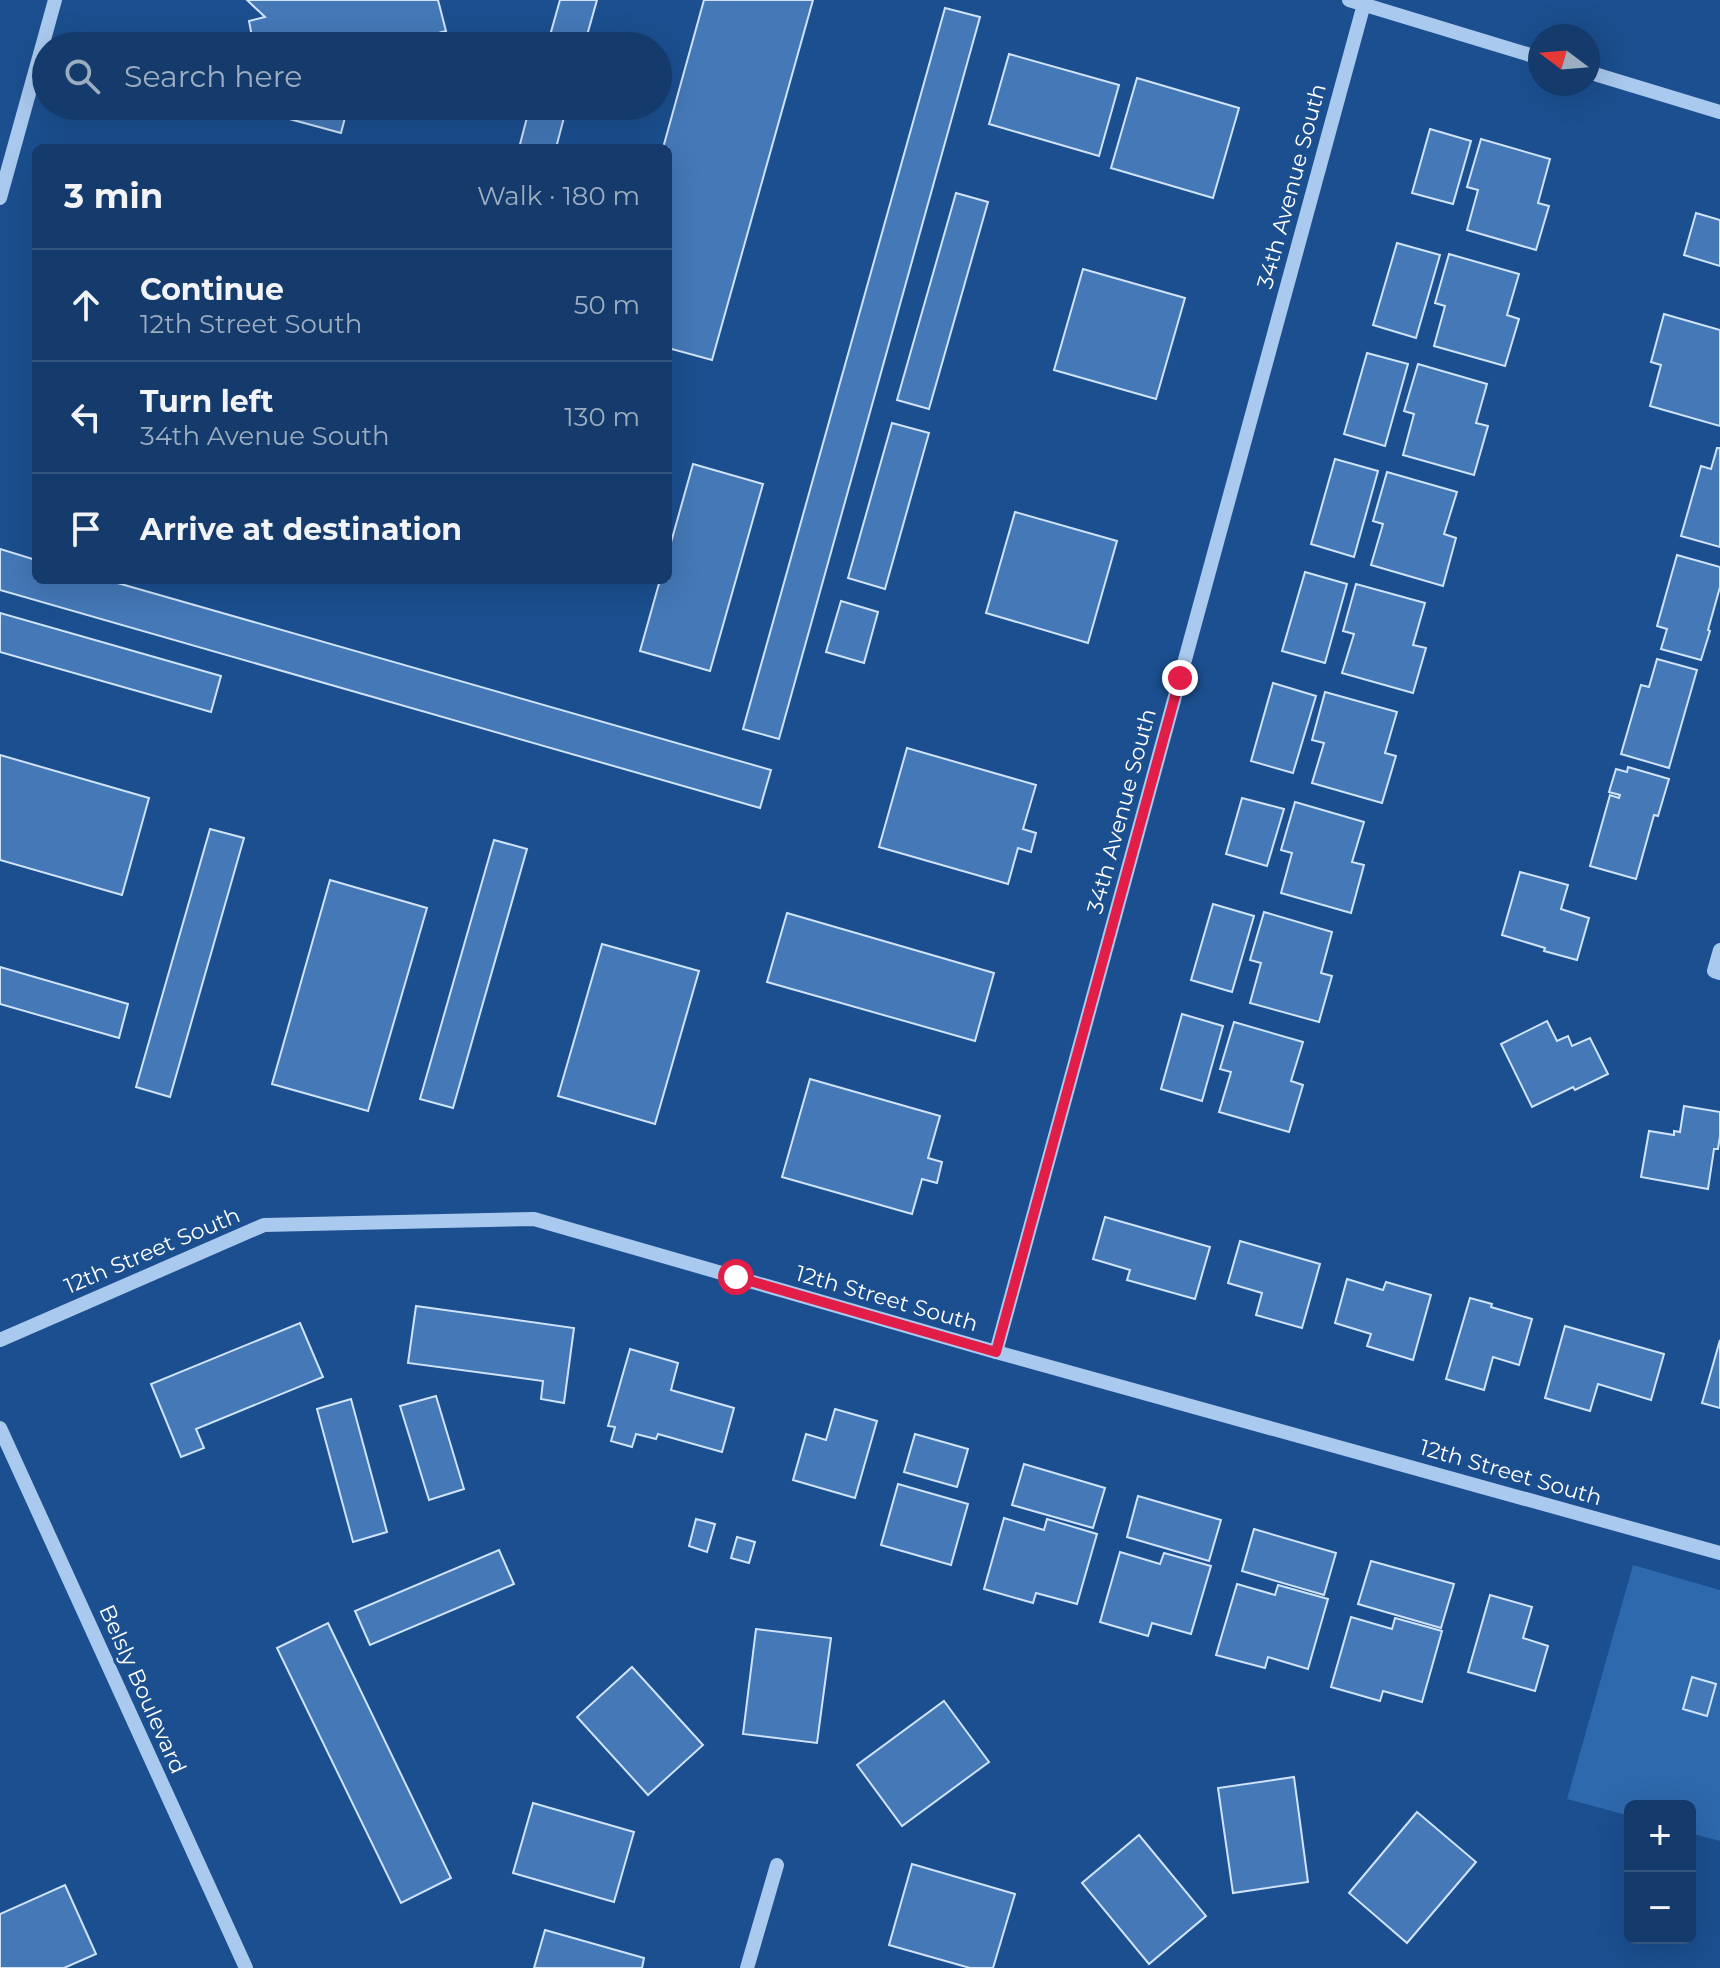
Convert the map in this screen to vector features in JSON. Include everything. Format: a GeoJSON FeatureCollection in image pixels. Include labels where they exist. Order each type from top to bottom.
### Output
{"type":"FeatureCollection","features":[{"type":"Feature","properties":{"kind":"street"},"geometry":{"type":"LineString","coordinates":[[46,32],[55,0]]}},
{"type":"Feature","properties":{"kind":"street"},"geometry":{"type":"LineString","coordinates":[[1356,2],[1528,54]]}},
{"type":"Feature","properties":{"kind":"street","name":"34th Avenue South"},"geometry":{"type":"LineString","coordinates":[[996,1352],[1356,2]]}},
{"type":"Feature","properties":{"kind":"street"},"geometry":{"type":"LineString","coordinates":[[1600,76],[1720,112]]}},
{"type":"Feature","properties":{"kind":"street"},"geometry":{"type":"LineString","coordinates":[[0,198],[32,83]]}},
{"type":"Feature","properties":{"kind":"street"},"geometry":{"type":"LineString","coordinates":[[1717,972],[1720,950]]}},
{"type":"Feature","properties":{"kind":"street","name":"12th Street South"},"geometry":{"type":"LineString","coordinates":[[0,1340],[264,1225],[534,1219],[996,1352],[1720,1553]]}},
{"type":"Feature","properties":{"kind":"street","name":"Belsly Boulevard"},"geometry":{"type":"LineString","coordinates":[[0,1428],[246,1968]]}},
{"type":"Feature","properties":{"kind":"street"},"geometry":{"type":"LineString","coordinates":[[747,1968],[777,1865]]}},
{"type":"Feature","properties":{"kind":"shaded area"},"geometry":{"type":"Polygon","coordinates":[[[1633,1565],[1720,1590],[1720,1841],[1696,1835],[1696,1800],[1624,1800],[1624,1814],[1567,1799],[1633,1565]]]}},
{"type":"Feature","properties":{"kind":"building"},"geometry":{"type":"Polygon","coordinates":[[[247,0],[438,0],[446,31],[251,32],[249,21],[265,17],[247,0]]]}},
{"type":"Feature","properties":{"kind":"building"},"geometry":{"type":"Polygon","coordinates":[[[560,0],[597,0],[588,32],[551,32],[560,0]]]}},
{"type":"Feature","properties":{"kind":"building"},"geometry":{"type":"Polygon","coordinates":[[[704,0],[813,0],[712,360],[672,349],[672,144],[664,144],[704,0]]]}},
{"type":"Feature","properties":{"kind":"building"},"geometry":{"type":"Polygon","coordinates":[[[945,8],[980,17],[779,739],[743,729],[945,8]]]}},
{"type":"Feature","properties":{"kind":"building"},"geometry":{"type":"Polygon","coordinates":[[[1009,54],[1119,85],[1099,156],[989,124],[1009,54]]]}},
{"type":"Feature","properties":{"kind":"building"},"geometry":{"type":"Polygon","coordinates":[[[1137,78],[1239,108],[1213,198],[1111,168],[1137,78]]]}},
{"type":"Feature","properties":{"kind":"building"},"geometry":{"type":"Polygon","coordinates":[[[293,120],[344,120],[341,133],[293,120]]]}},
{"type":"Feature","properties":{"kind":"building"},"geometry":{"type":"Polygon","coordinates":[[[526,120],[563,120],[557,144],[520,144],[526,120]]]}},
{"type":"Feature","properties":{"kind":"building"},"geometry":{"type":"Polygon","coordinates":[[[1430,129],[1471,141],[1453,204],[1412,193],[1430,129]]]}},
{"type":"Feature","properties":{"kind":"building"},"geometry":{"type":"Polygon","coordinates":[[[1481,139],[1550,159],[1538,203],[1549,206],[1536,250],[1467,230],[1478,190],[1467,187],[1481,139]]]}},
{"type":"Feature","properties":{"kind":"building"},"geometry":{"type":"Polygon","coordinates":[[[956,193],[988,202],[929,409],[897,400],[956,193]]]}},
{"type":"Feature","properties":{"kind":"building"},"geometry":{"type":"Polygon","coordinates":[[[1696,213],[1720,220],[1720,266],[1684,255],[1696,213]]]}},
{"type":"Feature","properties":{"kind":"building"},"geometry":{"type":"Polygon","coordinates":[[[1397,243],[1440,255],[1416,338],[1373,325],[1397,243]]]}},
{"type":"Feature","properties":{"kind":"building"},"geometry":{"type":"Polygon","coordinates":[[[1449,254],[1519,274],[1507,315],[1519,319],[1505,366],[1434,346],[1445,306],[1435,303],[1449,254]]]}},
{"type":"Feature","properties":{"kind":"building"},"geometry":{"type":"Polygon","coordinates":[[[1083,269],[1185,298],[1156,399],[1054,370],[1083,269]]]}},
{"type":"Feature","properties":{"kind":"building"},"geometry":{"type":"Polygon","coordinates":[[[1664,314],[1720,330],[1720,426],[1650,406],[1661,365],[1651,362],[1664,314]]]}},
{"type":"Feature","properties":{"kind":"building"},"geometry":{"type":"Polygon","coordinates":[[[1367,353],[1408,364],[1385,446],[1344,434],[1367,353]]]}},
{"type":"Feature","properties":{"kind":"building"},"geometry":{"type":"Polygon","coordinates":[[[1418,364],[1487,384],[1476,423],[1488,426],[1474,475],[1403,455],[1414,414],[1404,411],[1418,364]]]}},
{"type":"Feature","properties":{"kind":"building"},"geometry":{"type":"Polygon","coordinates":[[[892,423],[929,433],[885,589],[848,578],[892,423]]]}},
{"type":"Feature","properties":{"kind":"building"},"geometry":{"type":"Polygon","coordinates":[[[1717,448],[1720,448],[1720,547],[1681,536],[1701,466],[1711,469],[1717,448]]]}},
{"type":"Feature","properties":{"kind":"building"},"geometry":{"type":"Polygon","coordinates":[[[1335,459],[1378,471],[1354,557],[1311,544],[1335,459]]]}},
{"type":"Feature","properties":{"kind":"building"},"geometry":{"type":"Polygon","coordinates":[[[693,464],[763,484],[710,671],[640,651],[659,584],[672,584],[672,539],[693,464]]]}},
{"type":"Feature","properties":{"kind":"building"},"geometry":{"type":"Polygon","coordinates":[[[1387,472],[1457,492],[1444,534],[1456,538],[1443,586],[1371,565],[1383,524],[1373,521],[1387,472]]]}},
{"type":"Feature","properties":{"kind":"building"},"geometry":{"type":"Polygon","coordinates":[[[1015,512],[1117,541],[1088,643],[986,613],[1015,512]]]}},
{"type":"Feature","properties":{"kind":"building"},"geometry":{"type":"Polygon","coordinates":[[[0,549],[32,559],[32,584],[121,584],[771,770],[760,808],[0,590],[0,549]]]}},
{"type":"Feature","properties":{"kind":"building"},"geometry":{"type":"Polygon","coordinates":[[[1677,555],[1720,567],[1720,587],[1701,660],[1661,649],[1667,629],[1657,626],[1677,555]]]}},
{"type":"Feature","properties":{"kind":"building"},"geometry":{"type":"Polygon","coordinates":[[[1305,572],[1347,584],[1325,663],[1282,651],[1305,572]]]}},
{"type":"Feature","properties":{"kind":"building"},"geometry":{"type":"Polygon","coordinates":[[[1356,584],[1425,603],[1413,645],[1426,648],[1413,693],[1342,673],[1354,634],[1343,631],[1356,584]]]}},
{"type":"Feature","properties":{"kind":"building"},"geometry":{"type":"Polygon","coordinates":[[[841,601],[878,612],[864,663],[826,652],[841,601]]]}},
{"type":"Feature","properties":{"kind":"building"},"geometry":{"type":"Polygon","coordinates":[[[0,613],[221,676],[211,712],[0,652],[0,613]]]}},
{"type":"Feature","properties":{"kind":"building"},"geometry":{"type":"Polygon","coordinates":[[[1657,659],[1697,670],[1669,768],[1621,754],[1641,685],[1649,687],[1657,659]]]}},
{"type":"Feature","properties":{"kind":"building"},"geometry":{"type":"Polygon","coordinates":[[[1273,683],[1316,696],[1293,773],[1251,761],[1273,683]]]}},
{"type":"Feature","properties":{"kind":"building"},"geometry":{"type":"Polygon","coordinates":[[[1325,692],[1397,712],[1385,753],[1396,756],[1382,803],[1312,783],[1324,743],[1312,740],[1325,692]]]}},
{"type":"Feature","properties":{"kind":"building"},"geometry":{"type":"Polygon","coordinates":[[[907,748],[1036,785],[1023,829],[1036,833],[1031,852],[1018,848],[1008,884],[879,847],[907,748]]]}},
{"type":"Feature","properties":{"kind":"building"},"geometry":{"type":"Polygon","coordinates":[[[0,755],[149,798],[122,895],[0,860],[0,755]]]}},
{"type":"Feature","properties":{"kind":"building"},"geometry":{"type":"Polygon","coordinates":[[[1628,767],[1669,779],[1658,816],[1654,815],[1636,879],[1590,866],[1610,795],[1619,798],[1620,795],[1609,792],[1616,769],[1627,772],[1628,767]]]}},
{"type":"Feature","properties":{"kind":"building"},"geometry":{"type":"Polygon","coordinates":[[[1242,798],[1284,809],[1267,866],[1226,854],[1242,798]]]}},
{"type":"Feature","properties":{"kind":"building"},"geometry":{"type":"Polygon","coordinates":[[[1295,802],[1364,822],[1352,862],[1364,865],[1351,913],[1281,893],[1292,853],[1281,850],[1295,802]]]}},
{"type":"Feature","properties":{"kind":"building"},"geometry":{"type":"Polygon","coordinates":[[[210,829],[244,838],[170,1097],[136,1087],[210,829]]]}},
{"type":"Feature","properties":{"kind":"building"},"geometry":{"type":"Polygon","coordinates":[[[494,840],[527,849],[453,1108],[420,1099],[494,840]]]}},
{"type":"Feature","properties":{"kind":"building"},"geometry":{"type":"Polygon","coordinates":[[[1520,872],[1568,885],[1561,909],[1589,918],[1577,960],[1502,935],[1520,872]]]}},
{"type":"Feature","properties":{"kind":"building"},"geometry":{"type":"Polygon","coordinates":[[[330,880],[427,908],[368,1111],[272,1084],[330,880]]]}},
{"type":"Feature","properties":{"kind":"building"},"geometry":{"type":"Polygon","coordinates":[[[1213,904],[1254,916],[1232,992],[1191,980],[1213,904]]]}},
{"type":"Feature","properties":{"kind":"building"},"geometry":{"type":"Polygon","coordinates":[[[1264,912],[1332,932],[1321,973],[1332,976],[1319,1022],[1250,1003],[1261,963],[1250,960],[1264,912]]]}},
{"type":"Feature","properties":{"kind":"building"},"geometry":{"type":"Polygon","coordinates":[[[787,913],[994,973],[975,1041],[767,982],[787,913]]]}},
{"type":"Feature","properties":{"kind":"building"},"geometry":{"type":"Polygon","coordinates":[[[602,944],[699,971],[655,1124],[558,1096],[602,944]]]}},
{"type":"Feature","properties":{"kind":"building"},"geometry":{"type":"Polygon","coordinates":[[[0,967],[128,1004],[119,1038],[0,1004],[0,967]]]}},
{"type":"Feature","properties":{"kind":"building"},"geometry":{"type":"Polygon","coordinates":[[[1182,1014],[1223,1026],[1202,1101],[1161,1089],[1182,1014]]]}},
{"type":"Feature","properties":{"kind":"building"},"geometry":{"type":"Polygon","coordinates":[[[1547,1021],[1557,1041],[1568,1036],[1572,1046],[1590,1038],[1608,1074],[1532,1107],[1501,1044],[1547,1021]]]}},
{"type":"Feature","properties":{"kind":"building"},"geometry":{"type":"Polygon","coordinates":[[[1234,1022],[1303,1042],[1291,1081],[1303,1085],[1289,1132],[1219,1112],[1231,1072],[1220,1069],[1234,1022]]]}},
{"type":"Feature","properties":{"kind":"building"},"geometry":{"type":"Polygon","coordinates":[[[810,1079],[940,1116],[928,1158],[942,1162],[937,1183],[922,1179],[912,1214],[782,1177],[810,1079]]]}},
{"type":"Feature","properties":{"kind":"building"},"geometry":{"type":"Polygon","coordinates":[[[1684,1106],[1720,1112],[1718,1149],[1714,1149],[1708,1189],[1641,1177],[1649,1131],[1674,1135],[1674,1131],[1680,1132],[1684,1106]]]}},
{"type":"Feature","properties":{"kind":"building"},"geometry":{"type":"Polygon","coordinates":[[[1105,1217],[1210,1247],[1195,1299],[1127,1280],[1130,1270],[1093,1259],[1105,1217]]]}},
{"type":"Feature","properties":{"kind":"building"},"geometry":{"type":"Polygon","coordinates":[[[1240,1241],[1320,1264],[1302,1328],[1256,1315],[1262,1293],[1228,1283],[1240,1241]]]}},
{"type":"Feature","properties":{"kind":"building"},"geometry":{"type":"Polygon","coordinates":[[[1347,1279],[1383,1290],[1386,1282],[1431,1295],[1413,1360],[1367,1346],[1371,1334],[1335,1323],[1347,1279]]]}},
{"type":"Feature","properties":{"kind":"building"},"geometry":{"type":"Polygon","coordinates":[[[1470,1298],[1532,1319],[1519,1365],[1493,1357],[1484,1390],[1446,1379],[1470,1298]]]}},
{"type":"Feature","properties":{"kind":"building"},"geometry":{"type":"Polygon","coordinates":[[[416,1306],[574,1328],[564,1403],[541,1399],[543,1381],[408,1363],[416,1306]]]}},
{"type":"Feature","properties":{"kind":"building"},"geometry":{"type":"Polygon","coordinates":[[[300,1323],[323,1377],[196,1429],[204,1448],[181,1457],[151,1384],[300,1323]]]}},
{"type":"Feature","properties":{"kind":"building"},"geometry":{"type":"Polygon","coordinates":[[[1565,1326],[1664,1354],[1651,1400],[1598,1384],[1590,1411],[1545,1398],[1565,1326]]]}},
{"type":"Feature","properties":{"kind":"building"},"geometry":{"type":"Polygon","coordinates":[[[1720,1340],[1720,1408],[1702,1403],[1720,1340]]]}},
{"type":"Feature","properties":{"kind":"building"},"geometry":{"type":"Polygon","coordinates":[[[630,1349],[678,1363],[671,1390],[734,1408],[722,1452],[658,1434],[656,1439],[636,1434],[632,1447],[611,1441],[615,1427],[608,1426],[630,1349]]]}},
{"type":"Feature","properties":{"kind":"building"},"geometry":{"type":"Polygon","coordinates":[[[436,1396],[464,1489],[429,1500],[400,1406],[436,1396]]]}},
{"type":"Feature","properties":{"kind":"building"},"geometry":{"type":"Polygon","coordinates":[[[351,1399],[387,1532],[353,1542],[317,1409],[351,1399]]]}},
{"type":"Feature","properties":{"kind":"building"},"geometry":{"type":"Polygon","coordinates":[[[835,1409],[877,1421],[855,1498],[793,1480],[806,1434],[826,1440],[835,1409]]]}},
{"type":"Feature","properties":{"kind":"building"},"geometry":{"type":"Polygon","coordinates":[[[915,1434],[968,1449],[957,1487],[904,1472],[915,1434]]]}},
{"type":"Feature","properties":{"kind":"building"},"geometry":{"type":"Polygon","coordinates":[[[1024,1464],[1105,1488],[1093,1528],[1012,1505],[1024,1464]]]}},
{"type":"Feature","properties":{"kind":"building"},"geometry":{"type":"Polygon","coordinates":[[[898,1484],[968,1504],[951,1565],[881,1545],[898,1484]]]}},
{"type":"Feature","properties":{"kind":"building"},"geometry":{"type":"Polygon","coordinates":[[[1138,1496],[1221,1520],[1209,1561],[1127,1537],[1138,1496]]]}},
{"type":"Feature","properties":{"kind":"building"},"geometry":{"type":"Polygon","coordinates":[[[1004,1518],[1044,1530],[1047,1519],[1097,1534],[1077,1604],[1036,1593],[1033,1603],[984,1589],[1004,1518]]]}},
{"type":"Feature","properties":{"kind":"building"},"geometry":{"type":"Polygon","coordinates":[[[696,1519],[715,1524],[707,1552],[689,1546],[696,1519]]]}},
{"type":"Feature","properties":{"kind":"building"},"geometry":{"type":"Polygon","coordinates":[[[1254,1529],[1336,1553],[1324,1595],[1242,1571],[1254,1529]]]}},
{"type":"Feature","properties":{"kind":"building"},"geometry":{"type":"Polygon","coordinates":[[[737,1537],[755,1542],[749,1563],[731,1558],[737,1537]]]}},
{"type":"Feature","properties":{"kind":"building"},"geometry":{"type":"Polygon","coordinates":[[[499,1550],[514,1584],[370,1645],[355,1611],[499,1550]]]}},
{"type":"Feature","properties":{"kind":"building"},"geometry":{"type":"Polygon","coordinates":[[[1120,1552],[1160,1564],[1164,1553],[1211,1566],[1191,1634],[1152,1623],[1148,1636],[1100,1622],[1120,1552]]]}},
{"type":"Feature","properties":{"kind":"building"},"geometry":{"type":"Polygon","coordinates":[[[1371,1561],[1454,1584],[1441,1628],[1358,1604],[1371,1561]]]}},
{"type":"Feature","properties":{"kind":"building"},"geometry":{"type":"Polygon","coordinates":[[[1237,1584],[1275,1595],[1278,1585],[1328,1599],[1308,1669],[1268,1657],[1265,1668],[1216,1655],[1237,1584]]]}},
{"type":"Feature","properties":{"kind":"building"},"geometry":{"type":"Polygon","coordinates":[[[1490,1595],[1532,1607],[1523,1638],[1548,1646],[1535,1691],[1468,1672],[1490,1595]]]}},
{"type":"Feature","properties":{"kind":"building"},"geometry":{"type":"Polygon","coordinates":[[[1351,1617],[1392,1629],[1395,1618],[1442,1631],[1422,1702],[1383,1691],[1380,1701],[1331,1687],[1351,1617]]]}},
{"type":"Feature","properties":{"kind":"building"},"geometry":{"type":"Polygon","coordinates":[[[328,1623],[451,1878],[401,1903],[277,1648],[328,1623]]]}},
{"type":"Feature","properties":{"kind":"building"},"geometry":{"type":"Polygon","coordinates":[[[756,1629],[831,1638],[817,1743],[743,1734],[756,1629]]]}},
{"type":"Feature","properties":{"kind":"building"},"geometry":{"type":"Polygon","coordinates":[[[632,1667],[703,1745],[648,1795],[577,1717],[632,1667]]]}},
{"type":"Feature","properties":{"kind":"building"},"geometry":{"type":"Polygon","coordinates":[[[1692,1677],[1716,1684],[1707,1716],[1683,1709],[1692,1677]]]}},
{"type":"Feature","properties":{"kind":"building"},"geometry":{"type":"Polygon","coordinates":[[[944,1701],[989,1762],[902,1826],[857,1765],[944,1701]]]}},
{"type":"Feature","properties":{"kind":"building"},"geometry":{"type":"Polygon","coordinates":[[[1294,1777],[1308,1882],[1233,1893],[1218,1788],[1294,1777]]]}},
{"type":"Feature","properties":{"kind":"building"},"geometry":{"type":"Polygon","coordinates":[[[533,1803],[634,1832],[614,1902],[513,1873],[533,1803]]]}},
{"type":"Feature","properties":{"kind":"building"},"geometry":{"type":"Polygon","coordinates":[[[1417,1812],[1476,1862],[1407,1943],[1349,1893],[1417,1812]]]}},
{"type":"Feature","properties":{"kind":"building"},"geometry":{"type":"Polygon","coordinates":[[[1139,1835],[1206,1916],[1149,1964],[1082,1883],[1139,1835]]]}},
{"type":"Feature","properties":{"kind":"building"},"geometry":{"type":"Polygon","coordinates":[[[912,1864],[1015,1894],[993,1968],[970,1968],[889,1945],[912,1864]]]}},
{"type":"Feature","properties":{"kind":"building"},"geometry":{"type":"Polygon","coordinates":[[[65,1885],[96,1954],[64,1968],[0,1968],[0,1914],[65,1885]]]}},
{"type":"Feature","properties":{"kind":"building"},"geometry":{"type":"Polygon","coordinates":[[[545,1930],[644,1958],[642,1968],[534,1968],[545,1930]]]}},
{"type":"Feature","properties":{"kind":"route"},"geometry":{"type":"LineString","coordinates":[[736,1277],[996,1352],[1180,678]]}}]}
